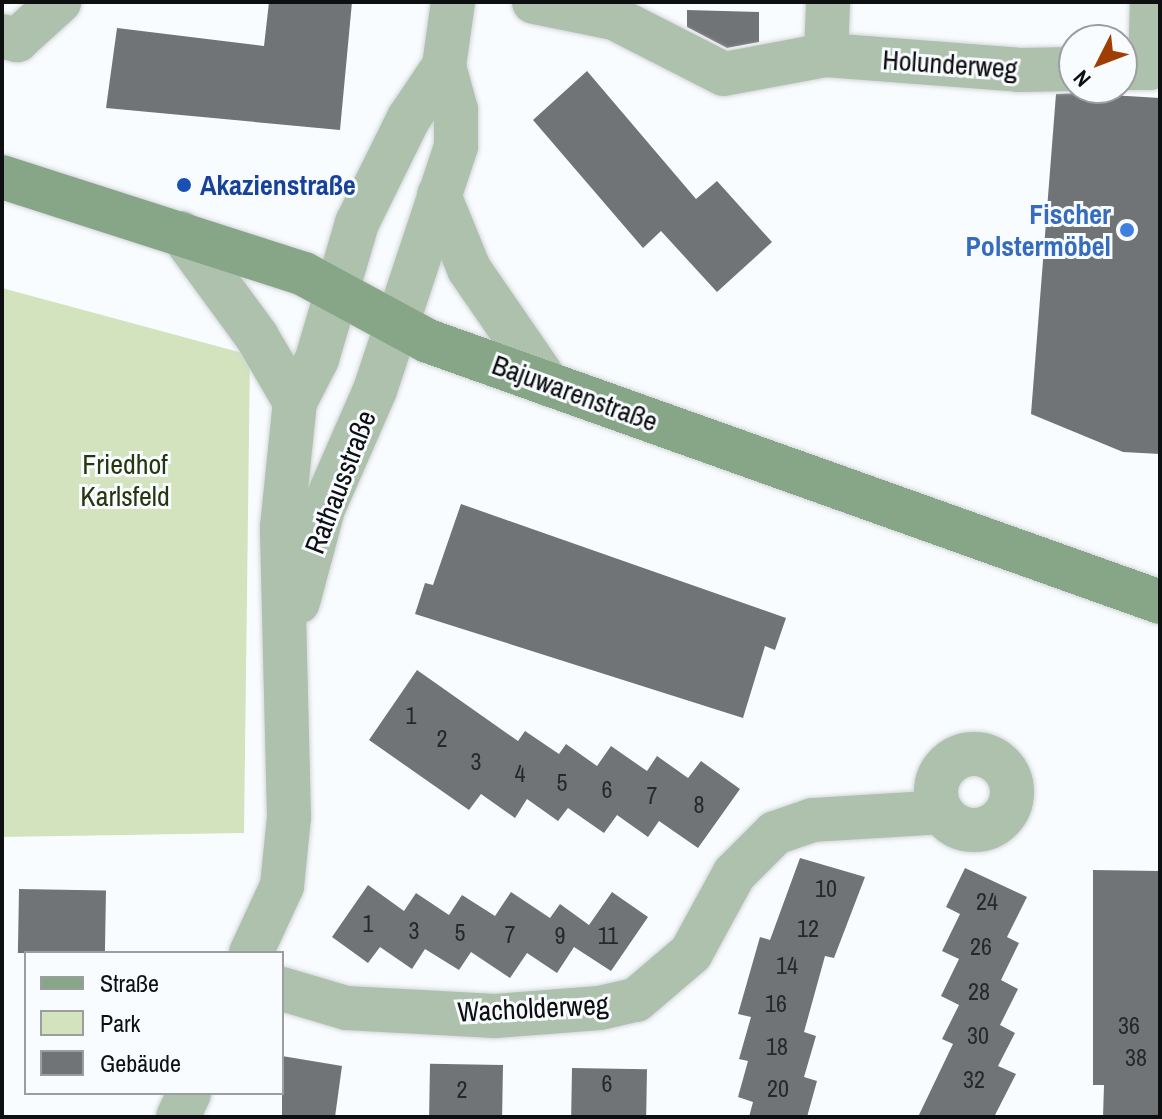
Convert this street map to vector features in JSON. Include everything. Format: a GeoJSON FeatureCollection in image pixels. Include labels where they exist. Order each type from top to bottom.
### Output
{"type":"FeatureCollection","features":[{"type":"Feature","properties":{"kind":"main road","name":"Bajuwarenstraße"},"geometry":{"type":"LineString","coordinates":[[2,177],[304,274],[428,341],[1158,601]]}},
{"type":"Feature","properties":{"kind":"street"},"geometry":{"type":"LineString","coordinates":[[2,36],[17,40],[59,2]]}},
{"type":"Feature","properties":{"kind":"street"},"geometry":{"type":"LineString","coordinates":[[396,323],[456,146],[456,110],[444,66],[453,2]]}},
{"type":"Feature","properties":{"kind":"street","name":"Holunderweg"},"geometry":{"type":"LineString","coordinates":[[534,2],[614,18],[724,74],[826,55],[1019,70],[1058,69]]}},
{"type":"Feature","properties":{"kind":"street"},"geometry":{"type":"LineString","coordinates":[[826,55],[828,2]]}},
{"type":"Feature","properties":{"kind":"street"},"geometry":{"type":"LineString","coordinates":[[1138,60],[1152,2]]}},
{"type":"Feature","properties":{"kind":"street"},"geometry":{"type":"LineString","coordinates":[[337,292],[357,223],[409,118],[444,66]]}},
{"type":"Feature","properties":{"kind":"street"},"geometry":{"type":"LineString","coordinates":[[439,195],[469,269],[548,384]]}},
{"type":"Feature","properties":{"kind":"street"},"geometry":{"type":"LineString","coordinates":[[181,233],[257,337],[295,402]]}},
{"type":"Feature","properties":{"kind":"street","name":"Rathausstraße"},"geometry":{"type":"LineString","coordinates":[[252,951],[282,886],[289,817],[288,643],[282,527],[295,402],[317,359],[337,292]]}},
{"type":"Feature","properties":{"kind":"street","name":"Rathausstraße"},"geometry":{"type":"LineString","coordinates":[[288,643],[323,509],[375,390],[396,323]]}},
{"type":"Feature","properties":{"kind":"street","name":"Wacholderweg"},"geometry":{"type":"LineString","coordinates":[[284,990],[346,1008],[495,1016],[600,1008],[636,1000],[691,953],[734,874],[775,833],[813,820],[942,812]]}},
{"type":"Feature","properties":{"kind":"street"},"geometry":{"type":"LineString","coordinates":[[178,1117],[188,1095]]}},
{"type":"Feature","properties":{"kind":"green space","name":"Friedhof Karlsfeld"},"geometry":{"type":"Polygon","coordinates":[[[2,288],[250,355],[244,833],[2,837],[2,288]]]}},
{"type":"Feature","properties":{"kind":"building"},"geometry":{"type":"Polygon","coordinates":[[[269,2],[352,2],[340,130],[106,108],[117,28],[264,46],[269,2]]]}},
{"type":"Feature","properties":{"kind":"building"},"geometry":{"type":"Polygon","coordinates":[[[687,10],[759,12],[759,42],[727,48],[687,27],[687,10]]]}},
{"type":"Feature","properties":{"kind":"building"},"geometry":{"type":"Polygon","coordinates":[[[587,71],[696,199],[717,181],[772,242],[717,292],[661,231],[643,248],[533,120],[587,71]]]}},
{"type":"Feature","properties":{"kind":"building"},"geometry":{"type":"Polygon","coordinates":[[[1056,94],[1058,104],[1138,104],[1138,97],[1160,98],[1160,454],[1123,452],[1031,414],[1056,94]]]}},
{"type":"Feature","properties":{"kind":"building"},"geometry":{"type":"Polygon","coordinates":[[[461,504],[786,618],[775,650],[765,646],[743,718],[415,614],[425,583],[433,585],[461,504]]]}},
{"type":"Feature","properties":{"kind":"building"},"geometry":{"type":"Polygon","coordinates":[[[417,670],[518,741],[525,731],[559,754],[566,744],[597,766],[611,746],[647,771],[657,756],[688,778],[701,761],[740,789],[698,848],[659,821],[648,837],[617,815],[604,833],[568,808],[558,821],[527,799],[515,818],[481,794],[469,810],[369,740],[417,670]]]}},
{"type":"Feature","properties":{"kind":"building"},"geometry":{"type":"Polygon","coordinates":[[[800,858],[865,877],[834,958],[825,956],[804,1032],[816,1036],[804,1077],[817,1081],[807,1117],[749,1117],[753,1102],[738,1097],[748,1061],[739,1059],[751,1017],[738,1014],[760,937],[770,940],[800,858]]]}},
{"type":"Feature","properties":{"kind":"building"},"geometry":{"type":"Polygon","coordinates":[[[965,868],[1027,897],[1007,937],[1019,943],[1001,980],[1018,989],[1000,1025],[1015,1033],[998,1066],[1016,1074],[994,1117],[918,1117],[953,1044],[942,1039],[959,1005],[941,996],[959,959],[942,951],[960,914],[946,907],[965,868]]]}},
{"type":"Feature","properties":{"kind":"building"},"geometry":{"type":"Polygon","coordinates":[[[1093,870],[1160,871],[1160,1117],[1103,1117],[1104,1085],[1093,1085],[1093,870]]]}},
{"type":"Feature","properties":{"kind":"building"},"geometry":{"type":"Polygon","coordinates":[[[368,885],[404,911],[416,893],[449,915],[462,895],[495,916],[511,892],[550,918],[560,904],[589,925],[612,892],[648,917],[611,971],[574,947],[557,973],[527,953],[510,978],[471,952],[459,970],[425,949],[412,969],[380,947],[368,963],[332,937],[368,885]]]}},
{"type":"Feature","properties":{"kind":"building"},"geometry":{"type":"Polygon","coordinates":[[[19,889],[106,891],[105,951],[18,953],[19,889]]]}},
{"type":"Feature","properties":{"kind":"building"},"geometry":{"type":"Polygon","coordinates":[[[284,1056],[342,1066],[335,1117],[282,1117],[284,1056]]]}},
{"type":"Feature","properties":{"kind":"building"},"geometry":{"type":"Polygon","coordinates":[[[430,1064],[503,1065],[502,1117],[429,1116],[430,1064]]]}},
{"type":"Feature","properties":{"kind":"building"},"geometry":{"type":"Polygon","coordinates":[[[572,1068],[647,1069],[646,1117],[571,1117],[572,1068]]]}},
{"type":"Feature","properties":{"kind":"place","name":"Akazienstraße"},"geometry":{"type":"Point","coordinates":[184,185]}},
{"type":"Feature","properties":{"kind":"place","name":"Fischer Polstermöbel"},"geometry":{"type":"Point","coordinates":[1127,230]}}]}
